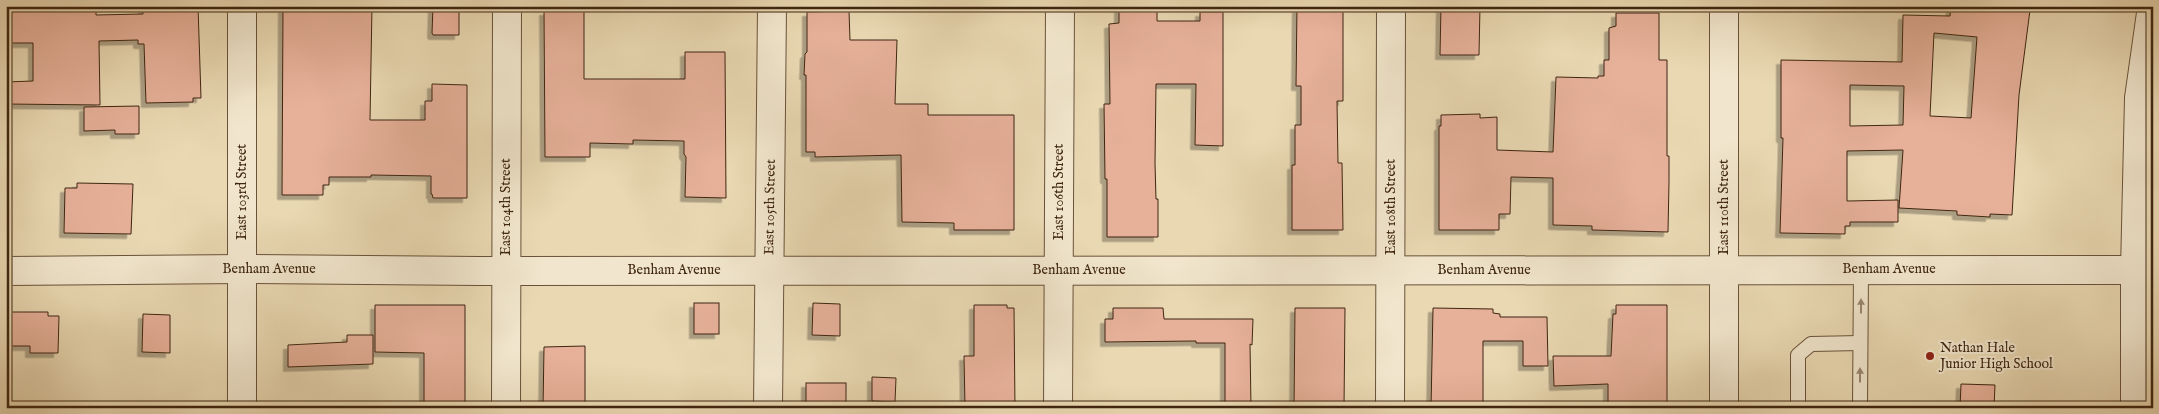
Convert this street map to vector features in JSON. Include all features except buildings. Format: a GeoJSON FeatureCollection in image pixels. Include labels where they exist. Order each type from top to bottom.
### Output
{"type":"FeatureCollection","features":[{"type":"Feature","properties":{"kind":"street","name":"East 103rd Street"},"geometry":{"type":"LineString","coordinates":[[242,6],[242,408]]}},
{"type":"Feature","properties":{"kind":"street","name":"East 104th Street"},"geometry":{"type":"LineString","coordinates":[[506,408],[507,6]]}},
{"type":"Feature","properties":{"kind":"street","name":"East 105th Street"},"geometry":{"type":"LineString","coordinates":[[768,408],[772,6]]}},
{"type":"Feature","properties":{"kind":"street","name":"East 106th Street"},"geometry":{"type":"LineString","coordinates":[[1058,408],[1060,6]]}},
{"type":"Feature","properties":{"kind":"street","name":"East 108th Street"},"geometry":{"type":"LineString","coordinates":[[1390,408],[1391,6]]}},
{"type":"Feature","properties":{"kind":"street","name":"East 110th Street"},"geometry":{"type":"LineString","coordinates":[[1724,6],[1724,408]]}},
{"type":"Feature","properties":{"kind":"street"},"geometry":{"type":"LineString","coordinates":[[2135,408],[2144,270],[2139,98],[2152,6]]}},
{"type":"Feature","properties":{"kind":"street","name":"Benham Avenue"},"geometry":{"type":"LineString","coordinates":[[6,271],[242,268],[506,271],[2144,270]]}},
{"type":"Feature","properties":{"kind":"lane"},"geometry":{"type":"LineString","coordinates":[[1860,408],[1861,269]]}},
{"type":"Feature","properties":{"kind":"lane"},"geometry":{"type":"LineString","coordinates":[[1798,408],[1798,355],[1810,344],[1860,343]]}},
{"type":"Feature","properties":{"kind":"place","name":"Nathan Hale Junior High School"},"geometry":{"type":"Point","coordinates":[1930,356]}}]}
